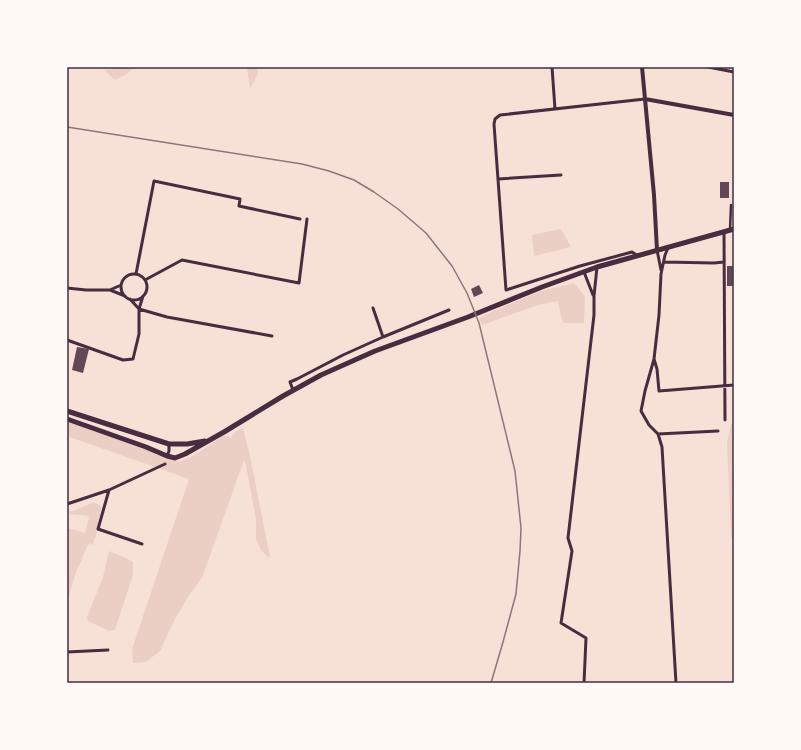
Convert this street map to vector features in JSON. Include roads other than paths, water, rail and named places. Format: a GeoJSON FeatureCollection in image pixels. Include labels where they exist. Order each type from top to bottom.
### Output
{"type":"FeatureCollection","features":[{"type":"Feature","properties":{"kind":"main road"},"geometry":{"type":"LineString","coordinates":[[67,418],[146,446],[166,456],[176,458],[254,415],[293,390],[321,375],[375,351],[597,267],[732,229]]}},
{"type":"Feature","properties":{"kind":"main road"},"geometry":{"type":"LineString","coordinates":[[67,411],[169,444],[187,444],[210,440]]}},
{"type":"Feature","properties":{"kind":"street"},"geometry":{"type":"LineString","coordinates":[[552,67],[555,109]]}},
{"type":"Feature","properties":{"kind":"street"},"geometry":{"type":"LineString","coordinates":[[642,67],[654,195],[657,250],[661,274],[659,315],[654,360],[641,411],[649,425],[658,434],[662,447],[676,683]]}},
{"type":"Feature","properties":{"kind":"street"},"geometry":{"type":"LineString","coordinates":[[708,67],[734,72]]}},
{"type":"Feature","properties":{"kind":"street"},"geometry":{"type":"LineString","coordinates":[[638,256],[632,252],[580,266],[506,290],[494,124],[495,119],[500,115],[645,99],[734,114]]}},
{"type":"Feature","properties":{"kind":"street"},"geometry":{"type":"LineString","coordinates":[[498,179],[561,175]]}},
{"type":"Feature","properties":{"kind":"street"},"geometry":{"type":"LineString","coordinates":[[136,274],[154,181],[240,199],[239,206],[300,218]]}},
{"type":"Feature","properties":{"kind":"street"},"geometry":{"type":"LineString","coordinates":[[731,205],[732,229]]}},
{"type":"Feature","properties":{"kind":"street"},"geometry":{"type":"LineString","coordinates":[[145,280],[182,260],[299,283],[307,219]]}},
{"type":"Feature","properties":{"kind":"street"},"geometry":{"type":"LineString","coordinates":[[724,232],[725,420]]}},
{"type":"Feature","properties":{"kind":"street"},"geometry":{"type":"LineString","coordinates":[[661,274],[668,247]]}},
{"type":"Feature","properties":{"kind":"street"},"geometry":{"type":"LineString","coordinates":[[664,262],[724,262]]}},
{"type":"Feature","properties":{"kind":"street"},"geometry":{"type":"LineString","coordinates":[[584,683],[586,638],[561,624],[572,551],[568,538],[594,315],[597,267]]}},
{"type":"Feature","properties":{"kind":"street"},"geometry":{"type":"LineString","coordinates":[[584,272],[594,296]]}},
{"type":"Feature","properties":{"kind":"street"},"geometry":{"type":"LineString","coordinates":[[67,340],[124,360],[133,359],[139,334],[139,309],[147,288],[145,280],[143,277],[132,274],[125,278],[121,285],[110,290]]}},
{"type":"Feature","properties":{"kind":"street"},"geometry":{"type":"LineString","coordinates":[[121,285],[122,292],[125,296]]}},
{"type":"Feature","properties":{"kind":"street"},"geometry":{"type":"LineString","coordinates":[[67,288],[110,290],[130,299],[139,309],[167,317],[272,336]]}},
{"type":"Feature","properties":{"kind":"street"},"geometry":{"type":"LineString","coordinates":[[130,299],[136,299],[143,296]]}},
{"type":"Feature","properties":{"kind":"street"},"geometry":{"type":"LineString","coordinates":[[373,308],[382,337]]}},
{"type":"Feature","properties":{"kind":"street"},"geometry":{"type":"LineString","coordinates":[[293,390],[290,382],[382,337],[449,310]]}},
{"type":"Feature","properties":{"kind":"street"},"geometry":{"type":"LineString","coordinates":[[654,360],[659,391],[734,385]]}},
{"type":"Feature","properties":{"kind":"street"},"geometry":{"type":"LineString","coordinates":[[658,434],[718,430]]}},
{"type":"Feature","properties":{"kind":"street"},"geometry":{"type":"LineString","coordinates":[[166,456],[169,451],[169,444]]}},
{"type":"Feature","properties":{"kind":"street"},"geometry":{"type":"LineString","coordinates":[[67,504],[109,490],[165,464]]}},
{"type":"Feature","properties":{"kind":"street"},"geometry":{"type":"LineString","coordinates":[[109,490],[98,528],[142,544]]}},
{"type":"Feature","properties":{"kind":"street"},"geometry":{"type":"LineString","coordinates":[[67,652],[108,650]]}},
{"type":"Feature","properties":{"kind":"railway"},"geometry":{"type":"LineString","coordinates":[[67,127],[302,164],[329,171],[354,180],[398,209],[426,233],[452,266],[467,293],[479,323],[515,471],[521,528],[516,594],[491,683]]}}]}
